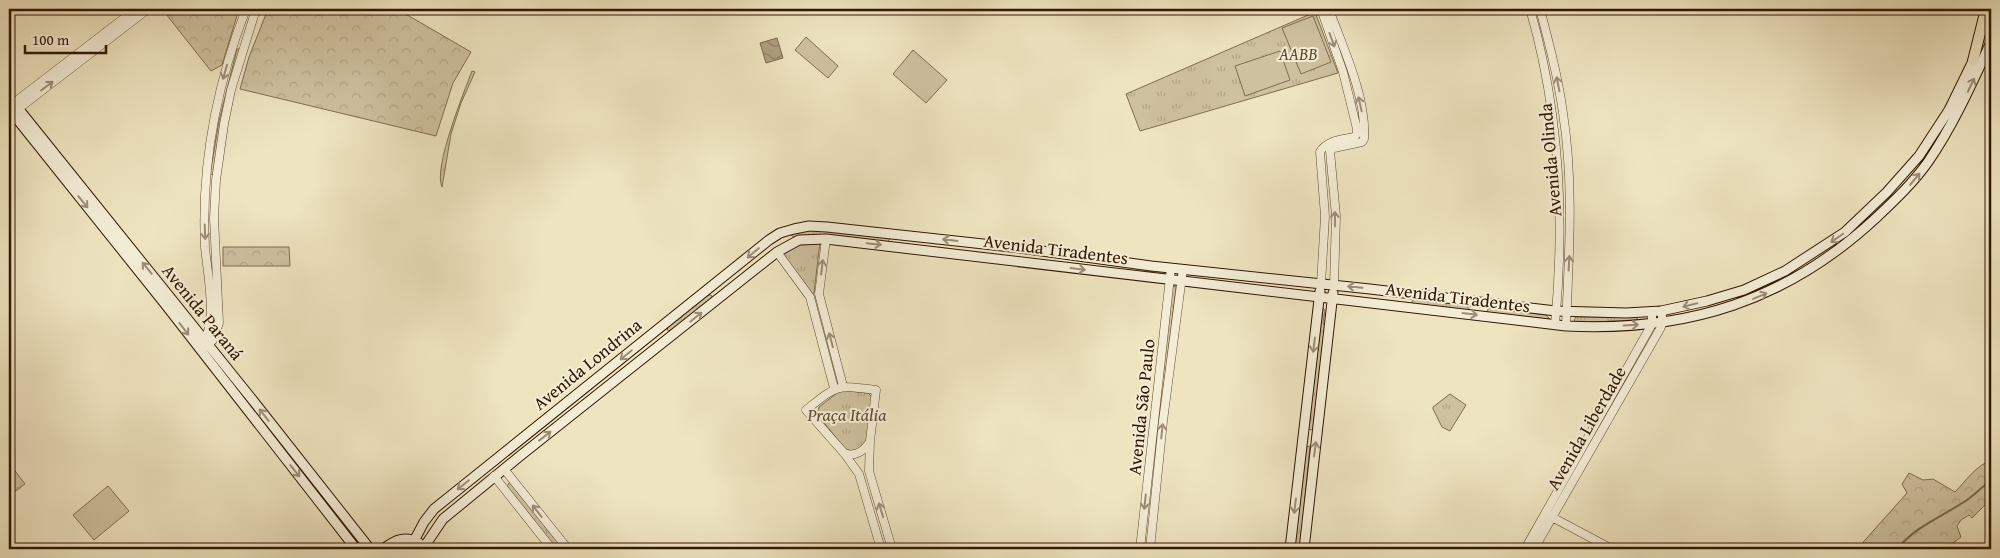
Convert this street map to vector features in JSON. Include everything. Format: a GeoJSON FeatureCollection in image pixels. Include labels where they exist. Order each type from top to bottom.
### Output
{"type":"FeatureCollection","features":[{"type":"Feature","properties":{"kind":"highway"},"geometry":{"type":"LineString","coordinates":[[1973,61],[1986,9]]}},
{"type":"Feature","properties":{"kind":"highway"},"geometry":{"type":"LineString","coordinates":[[1973,61],[1991,12]]}},
{"type":"Feature","properties":{"kind":"main road","name":"Avenida Tiradentes"},"geometry":{"type":"LineString","coordinates":[[799,240],[826,239],[1555,325],[1652,324],[1742,303],[1784,285],[1828,257],[1856,236],[1881,214],[1912,182],[1928,162],[1991,42]]}},
{"type":"Feature","properties":{"kind":"main road","name":"Avenida Tiradentes"},"geometry":{"type":"LineString","coordinates":[[794,229],[816,226],[895,233],[1171,268],[1566,312],[1626,314],[1657,311],[1726,296],[1744,290],[1778,274],[1846,232],[1919,156],[1958,103],[1973,61]]}},
{"type":"Feature","properties":{"kind":"main road","name":"Avenida Paraná"},"geometry":{"type":"LineString","coordinates":[[11,108],[203,345],[291,449],[370,549]]}},
{"type":"Feature","properties":{"kind":"main road"},"geometry":{"type":"LineString","coordinates":[[1873,206],[1881,214]]}},
{"type":"Feature","properties":{"kind":"main road","name":"Avenida Londrina"},"geometry":{"type":"LineString","coordinates":[[414,541],[424,522],[434,509],[519,439],[769,240],[780,233],[794,229]]}},
{"type":"Feature","properties":{"kind":"main road"},"geometry":{"type":"LineString","coordinates":[[769,240],[777,252]]}},
{"type":"Feature","properties":{"kind":"main road","name":"Avenida Londrina"},"geometry":{"type":"LineString","coordinates":[[425,548],[443,519],[494,476],[777,252],[799,240]]}},
{"type":"Feature","properties":{"kind":"main road"},"geometry":{"type":"LineString","coordinates":[[1822,248],[1828,257]]}},
{"type":"Feature","properties":{"kind":"main road"},"geometry":{"type":"LineString","coordinates":[[739,265],[746,276]]}},
{"type":"Feature","properties":{"kind":"main road"},"geometry":{"type":"LineString","coordinates":[[1778,274],[1784,285]]}},
{"type":"Feature","properties":{"kind":"main road"},"geometry":{"type":"LineString","coordinates":[[1290,549],[1321,284]]}},
{"type":"Feature","properties":{"kind":"main road"},"geometry":{"type":"LineString","coordinates":[[1304,549],[1334,285]]}},
{"type":"Feature","properties":{"kind":"main road"},"geometry":{"type":"LineString","coordinates":[[1318,310],[1325,307],[1331,313]]}},
{"type":"Feature","properties":{"kind":"main road","name":"Avenida Paraná"},"geometry":{"type":"LineString","coordinates":[[203,345],[283,455],[356,549]]}},
{"type":"Feature","properties":{"kind":"main road"},"geometry":{"type":"LineString","coordinates":[[519,439],[521,446],[520,456]]}},
{"type":"Feature","properties":{"kind":"main road"},"geometry":{"type":"LineString","coordinates":[[283,455],[291,449]]}},
{"type":"Feature","properties":{"kind":"main road"},"geometry":{"type":"LineString","coordinates":[[492,462],[494,476]]}},
{"type":"Feature","properties":{"kind":"main road"},"geometry":{"type":"LineString","coordinates":[[339,527],[347,520]]}},
{"type":"Feature","properties":{"kind":"main road"},"geometry":{"type":"LineString","coordinates":[[383,549],[400,539],[414,541],[425,548]]}},
{"type":"Feature","properties":{"kind":"street"},"geometry":{"type":"LineString","coordinates":[[11,108],[136,9]]}},
{"type":"Feature","properties":{"kind":"street"},"geometry":{"type":"LineString","coordinates":[[11,108],[148,9]]}},
{"type":"Feature","properties":{"kind":"street"},"geometry":{"type":"LineString","coordinates":[[203,345],[209,332],[211,318],[204,232],[206,179],[212,131],[222,85],[246,9]]}},
{"type":"Feature","properties":{"kind":"street"},"geometry":{"type":"LineString","coordinates":[[203,345],[218,330],[220,317],[214,238],[216,180],[230,98],[256,9]]}},
{"type":"Feature","properties":{"kind":"street"},"geometry":{"type":"LineString","coordinates":[[1321,9],[1350,95],[1357,134],[1354,137],[1330,142],[1320,152],[1325,216],[1321,284]]}},
{"type":"Feature","properties":{"kind":"street"},"geometry":{"type":"LineString","coordinates":[[1329,9],[1356,87],[1362,113],[1364,139],[1356,144],[1334,148],[1330,151],[1336,216],[1334,285]]}},
{"type":"Feature","properties":{"kind":"street","name":"Avenida Olinda"},"geometry":{"type":"LineString","coordinates":[[1530,9],[1538,38],[1553,114],[1559,170],[1560,236],[1555,325]]}},
{"type":"Feature","properties":{"kind":"street","name":"Avenida Olinda"},"geometry":{"type":"LineString","coordinates":[[1540,9],[1558,83],[1568,154],[1571,240],[1566,326]]}},
{"type":"Feature","properties":{"kind":"street"},"geometry":{"type":"LineString","coordinates":[[234,44],[244,47]]}},
{"type":"Feature","properties":{"kind":"street"},"geometry":{"type":"LineString","coordinates":[[826,239],[819,294],[843,386]]}},
{"type":"Feature","properties":{"kind":"street"},"geometry":{"type":"LineString","coordinates":[[777,252],[810,297],[834,388]]}},
{"type":"Feature","properties":{"kind":"street","name":"Avenida São Paulo"},"geometry":{"type":"LineString","coordinates":[[1140,549],[1171,268]]}},
{"type":"Feature","properties":{"kind":"street","name":"Avenida São Paulo"},"geometry":{"type":"LineString","coordinates":[[1150,549],[1163,422],[1183,269]]}},
{"type":"Feature","properties":{"kind":"street"},"geometry":{"type":"LineString","coordinates":[[810,297],[819,294]]}},
{"type":"Feature","properties":{"kind":"street"},"geometry":{"type":"LineString","coordinates":[[1657,311],[1663,322]]}},
{"type":"Feature","properties":{"kind":"street"},"geometry":{"type":"LineString","coordinates":[[1652,324],[1657,311]]}},
{"type":"Feature","properties":{"kind":"street","name":"Avenida Liberdade"},"geometry":{"type":"LineString","coordinates":[[1525,549],[1545,513],[1563,490],[1663,322]]}},
{"type":"Feature","properties":{"kind":"street","name":"Avenida Liberdade"},"geometry":{"type":"LineString","coordinates":[[1534,549],[1553,517],[1563,490],[1652,324]]}},
{"type":"Feature","properties":{"kind":"street"},"geometry":{"type":"LineString","coordinates":[[881,549],[859,474],[844,453],[806,410],[834,388],[843,386],[876,390],[870,441],[869,471],[892,549]]}},
{"type":"Feature","properties":{"kind":"street"},"geometry":{"type":"LineString","coordinates":[[844,453],[848,455],[858,453],[870,441]]}},
{"type":"Feature","properties":{"kind":"street"},"geometry":{"type":"LineString","coordinates":[[504,469],[568,549]]}},
{"type":"Feature","properties":{"kind":"street"},"geometry":{"type":"LineString","coordinates":[[859,474],[869,471]]}},
{"type":"Feature","properties":{"kind":"street"},"geometry":{"type":"LineString","coordinates":[[494,476],[552,549]]}},
{"type":"Feature","properties":{"kind":"street"},"geometry":{"type":"LineString","coordinates":[[504,489],[506,484],[514,481]]}},
{"type":"Feature","properties":{"kind":"street"},"geometry":{"type":"LineString","coordinates":[[1545,513],[1612,549]]}},
{"type":"Feature","properties":{"kind":"green space"},"geometry":{"type":"Polygon","coordinates":[[[162,9],[239,9],[222,65],[211,71],[162,9]]]}},
{"type":"Feature","properties":{"kind":"green space"},"geometry":{"type":"Polygon","coordinates":[[[268,9],[397,9],[471,52],[453,83],[436,136],[240,89],[249,57],[268,9]]]}},
{"type":"Feature","properties":{"kind":"green space","name":"AABB"},"geometry":{"type":"Polygon","coordinates":[[[1315,12],[1338,73],[1140,131],[1126,94],[1315,12]]]}},
{"type":"Feature","properties":{"kind":"green space"},"geometry":{"type":"Polygon","coordinates":[[[1313,16],[1331,62],[1301,74],[1282,28],[1313,16]]]}},
{"type":"Feature","properties":{"kind":"green space"},"geometry":{"type":"Polygon","coordinates":[[[806,37],[838,66],[828,78],[795,50],[806,37]]]}},
{"type":"Feature","properties":{"kind":"green space"},"geometry":{"type":"Polygon","coordinates":[[[237,49],[241,49],[213,175],[210,174],[219,121],[237,49]]]}},
{"type":"Feature","properties":{"kind":"green space"},"geometry":{"type":"Polygon","coordinates":[[[913,50],[947,80],[926,103],[893,74],[913,50]]]}},
{"type":"Feature","properties":{"kind":"green space"},"geometry":{"type":"Polygon","coordinates":[[[1280,51],[1290,80],[1245,96],[1235,66],[1280,51]]]}},
{"type":"Feature","properties":{"kind":"green space"},"geometry":{"type":"Polygon","coordinates":[[[472,71],[475,72],[461,103],[451,134],[442,187],[440,177],[445,147],[472,71]]]}},
{"type":"Feature","properties":{"kind":"green space"},"geometry":{"type":"Polygon","coordinates":[[[811,229],[889,237],[890,239],[887,242],[821,235],[794,237],[791,235],[791,233],[811,229]]]}},
{"type":"Feature","properties":{"kind":"green space"},"geometry":{"type":"Polygon","coordinates":[[[820,242],[814,293],[812,294],[782,253],[792,245],[820,242]]]}},
{"type":"Feature","properties":{"kind":"green space"},"geometry":{"type":"Polygon","coordinates":[[[223,247],[289,247],[290,266],[223,266],[223,247]]]}},
{"type":"Feature","properties":{"kind":"green space"},"geometry":{"type":"Polygon","coordinates":[[[1172,286],[1176,287],[1161,411],[1157,411],[1172,286]]]}},
{"type":"Feature","properties":{"kind":"green space"},"geometry":{"type":"Polygon","coordinates":[[[708,295],[711,295],[713,299],[672,331],[667,330],[668,327],[708,295]]]}},
{"type":"Feature","properties":{"kind":"green space"},"geometry":{"type":"Polygon","coordinates":[[[1415,299],[1466,305],[1470,310],[1413,305],[1412,301],[1415,299]]]}},
{"type":"Feature","properties":{"kind":"green space"},"geometry":{"type":"Polygon","coordinates":[[[1323,308],[1325,310],[1323,323],[1325,326],[1313,429],[1311,430],[1308,429],[1323,308]]]}},
{"type":"Feature","properties":{"kind":"green space"},"geometry":{"type":"Polygon","coordinates":[[[1490,308],[1546,315],[1550,319],[1489,314],[1487,310],[1490,308]]]}},
{"type":"Feature","properties":{"kind":"green space"},"geometry":{"type":"Polygon","coordinates":[[[1576,317],[1635,317],[1638,319],[1636,321],[1576,322],[1574,320],[1576,317]]]}},
{"type":"Feature","properties":{"kind":"green space","name":"Praça Itália"},"geometry":{"type":"Polygon","coordinates":[[[841,390],[868,393],[872,397],[868,434],[863,447],[858,451],[847,451],[817,414],[819,407],[841,390]]]}},
{"type":"Feature","properties":{"kind":"green space"},"geometry":{"type":"Polygon","coordinates":[[[1450,394],[1466,405],[1450,431],[1442,427],[1433,407],[1450,394]]]}},
{"type":"Feature","properties":{"kind":"green space"},"geometry":{"type":"Polygon","coordinates":[[[1310,446],[1300,549],[1294,549],[1306,447],[1310,446]]]}},
{"type":"Feature","properties":{"kind":"green space"},"geometry":{"type":"Polygon","coordinates":[[[1991,461],[1991,499],[1972,518],[1969,515],[1961,520],[1957,526],[1961,537],[1953,543],[1952,549],[1857,549],[1907,493],[1902,484],[1909,473],[1923,480],[1933,479],[1955,492],[1976,469],[1991,461]]]}},
{"type":"Feature","properties":{"kind":"green space"},"geometry":{"type":"Polygon","coordinates":[[[9,463],[25,484],[9,496],[9,463]]]}},
{"type":"Feature","properties":{"kind":"green space"},"geometry":{"type":"Polygon","coordinates":[[[511,483],[564,549],[556,549],[507,487],[511,483]]]}},
{"type":"Feature","properties":{"kind":"green space"},"geometry":{"type":"Polygon","coordinates":[[[108,486],[129,511],[94,540],[73,515],[108,486]]]}},
{"type":"Feature","properties":{"kind":"water"},"geometry":{"type":"Polygon","coordinates":[[[777,38],[783,58],[766,63],[760,43],[777,38]]]}},
{"type":"Feature","properties":{"kind":"waterway"},"geometry":{"type":"LineString","coordinates":[[1897,549],[1913,534],[1967,500],[1991,480]]}}]}
